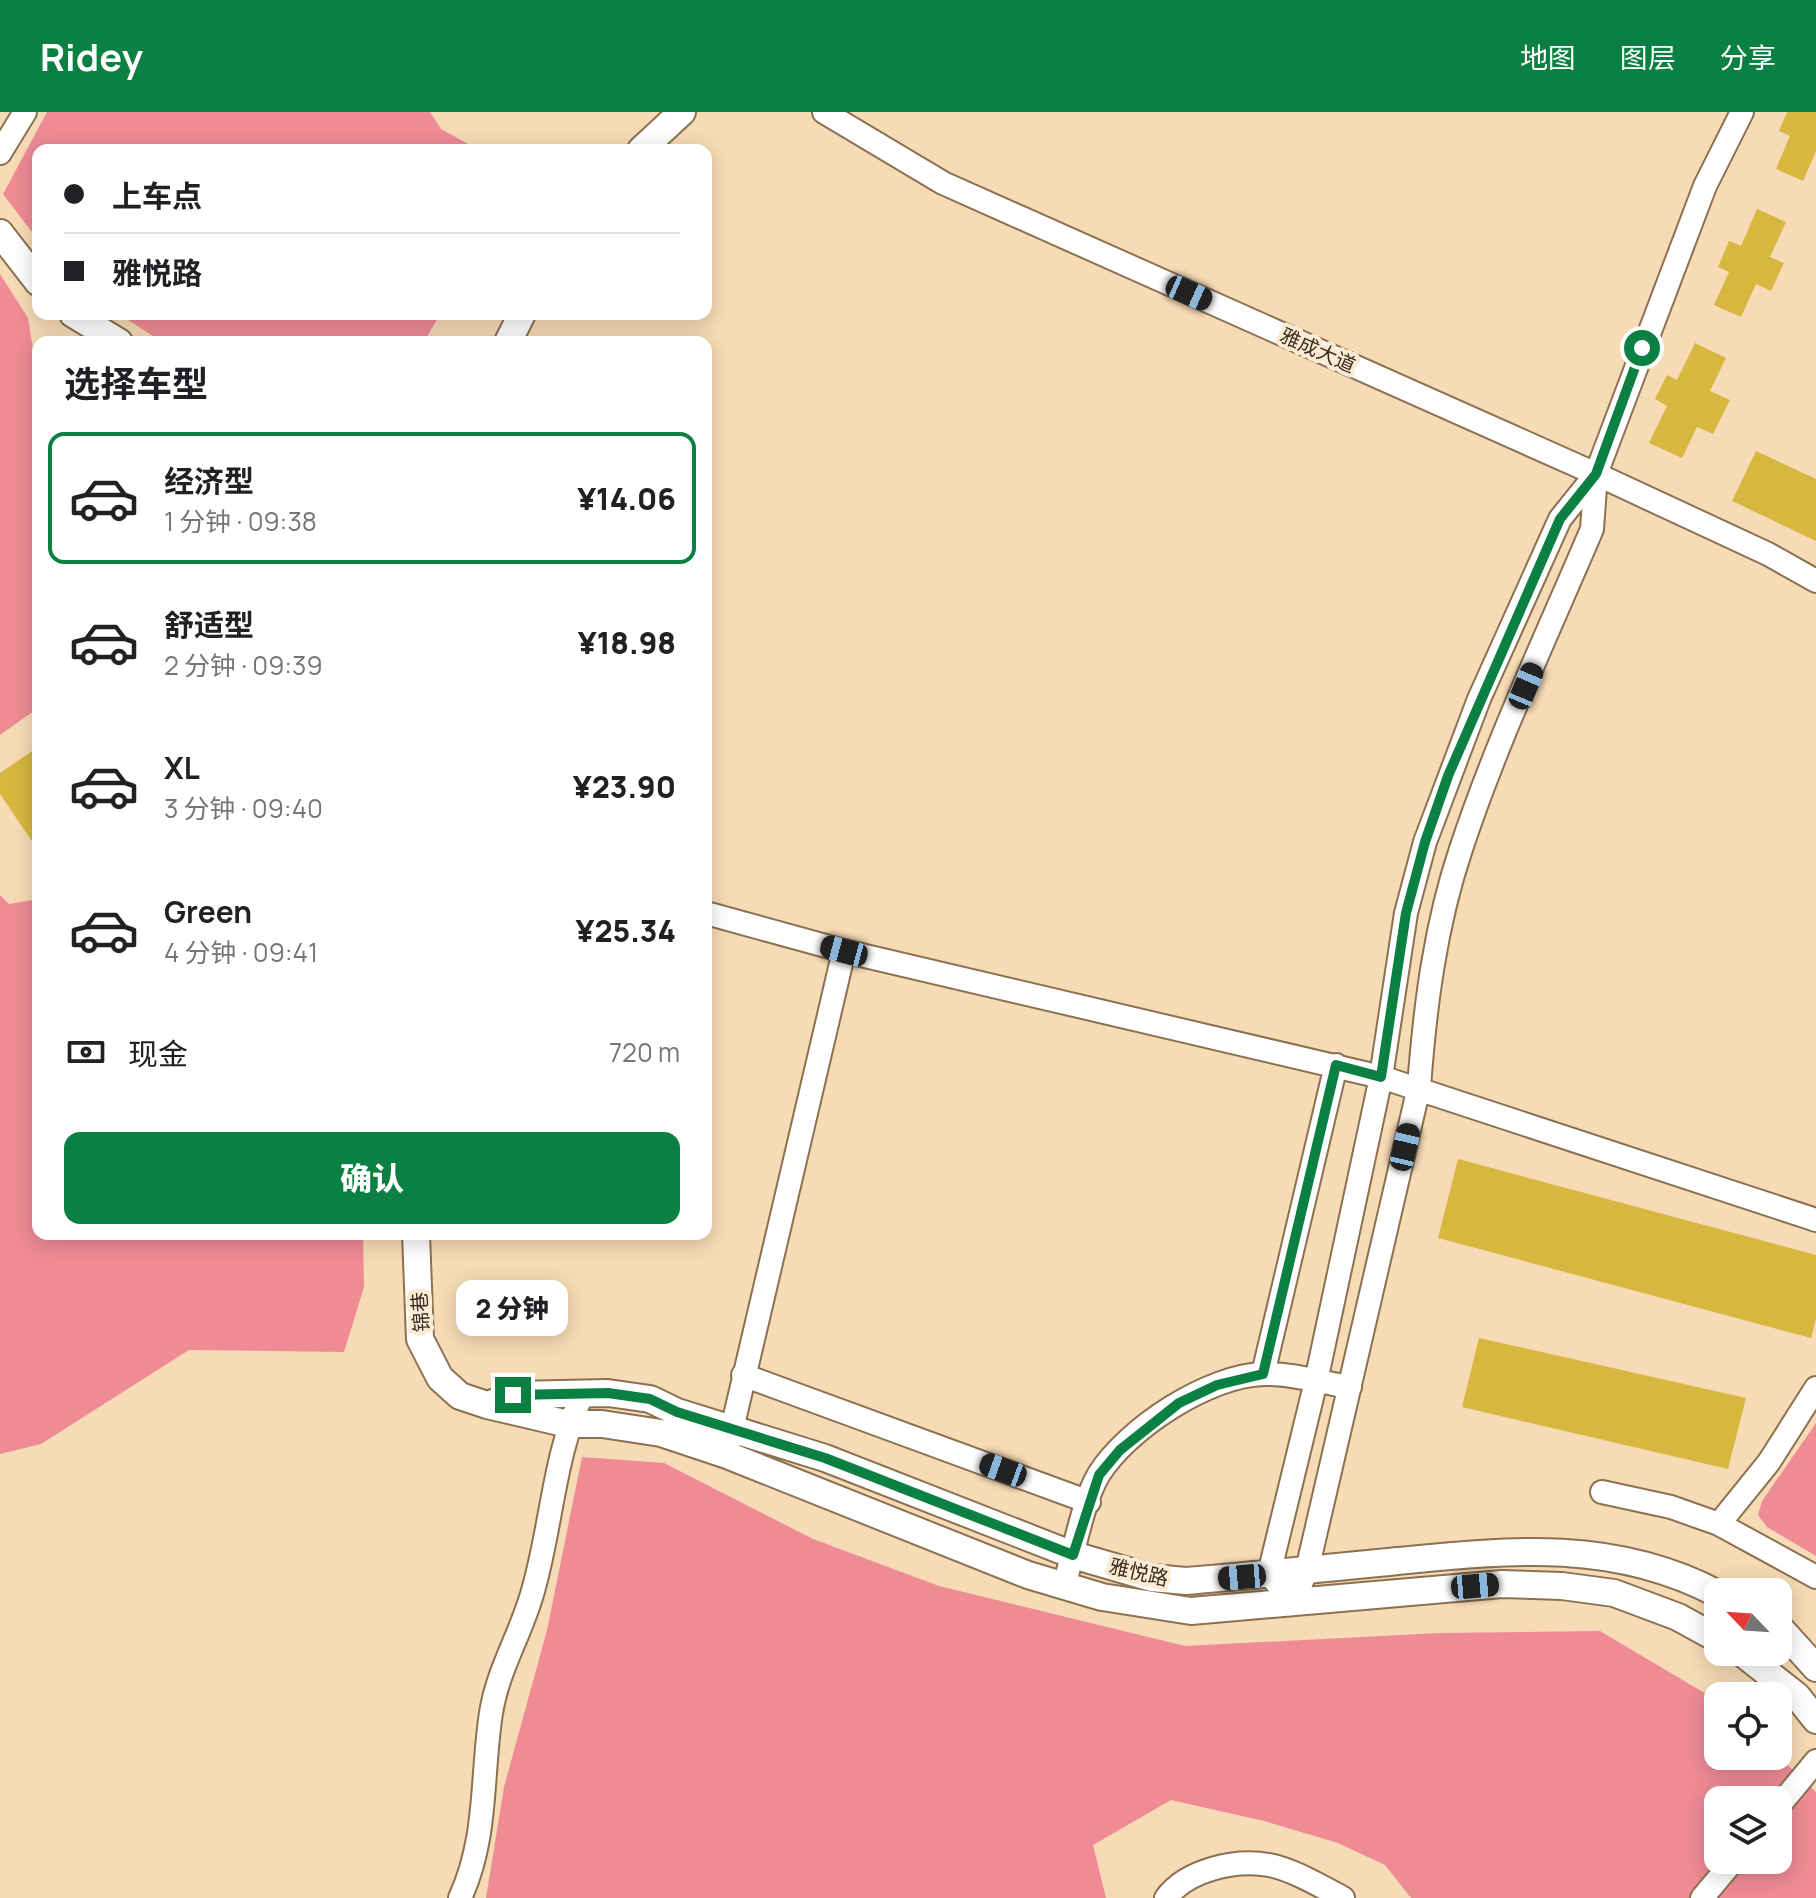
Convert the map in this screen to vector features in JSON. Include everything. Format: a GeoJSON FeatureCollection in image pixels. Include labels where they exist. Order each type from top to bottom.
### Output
{"type":"FeatureCollection","features":[{"type":"Feature","properties":{"kind":"street"},"geometry":{"type":"LineString","coordinates":[[0,153],[25,112]]}},
{"type":"Feature","properties":{"kind":"street"},"geometry":{"type":"LineString","coordinates":[[647,144],[682,112]]}},
{"type":"Feature","properties":{"kind":"street","name":"雅成大道"},"geometry":{"type":"LineString","coordinates":[[824,112],[943,183],[1596,474],[1768,554],[1816,581]]}},
{"type":"Feature","properties":{"kind":"street"},"geometry":{"type":"LineString","coordinates":[[1293,1602],[1307,1570],[1419,1087],[1425,1007],[1441,925],[1461,850],[1592,529],[1596,474],[1705,186],[1742,112]]}},
{"type":"Feature","properties":{"kind":"street"},"geometry":{"type":"LineString","coordinates":[[0,233],[32,274]]}},
{"type":"Feature","properties":{"kind":"street"},"geometry":{"type":"LineString","coordinates":[[83,320],[109,336]]}},
{"type":"Feature","properties":{"kind":"street"},"geometry":{"type":"LineString","coordinates":[[1293,1602],[1269,1574],[1316,1381],[1381,1077],[1406,913],[1425,842],[1448,776],[1560,519],[1596,474]]}},
{"type":"Feature","properties":{"kind":"street"},"geometry":{"type":"LineString","coordinates":[[712,915],[844,951],[1419,1087],[1816,1220]]}},
{"type":"Feature","properties":{"kind":"street"},"geometry":{"type":"LineString","coordinates":[[844,951],[729,1442],[1064,1586],[1102,1597],[1191,1611],[1502,1584],[1562,1586],[1614,1593],[1678,1617],[1704,1631]]}},
{"type":"Feature","properties":{"kind":"street"},"geometry":{"type":"LineString","coordinates":[[1263,1374],[1336,1065]]}},
{"type":"Feature","properties":{"kind":"street","name":"锦巷"},"geometry":{"type":"LineString","coordinates":[[416,1240],[420,1339],[448,1388],[487,1405],[568,1424],[602,1424],[729,1442]]}},
{"type":"Feature","properties":{"kind":"street"},"geometry":{"type":"LineString","coordinates":[[1064,1586],[1099,1475],[1144,1428],[1179,1403],[1217,1385],[1263,1374],[1350,1387]]}},
{"type":"Feature","properties":{"kind":"street"},"geometry":{"type":"LineString","coordinates":[[743,1375],[1089,1502]]}},
{"type":"Feature","properties":{"kind":"street"},"geometry":{"type":"LineString","coordinates":[[1719,1524],[1769,1462],[1816,1388]]}},
{"type":"Feature","properties":{"kind":"street"},"geometry":{"type":"LineString","coordinates":[[460,1898],[481,1837],[495,1692],[503,1666],[525,1619],[536,1582],[568,1424],[583,1393]]}},
{"type":"Feature","properties":{"kind":"street","name":"雅悦路"},"geometry":{"type":"LineString","coordinates":[[487,1405],[513,1395],[583,1393],[650,1399],[729,1442],[825,1458],[1073,1555],[1152,1578],[1186,1581],[1503,1551],[1586,1553],[1635,1561],[1704,1587]]}},
{"type":"Feature","properties":{"kind":"street"},"geometry":{"type":"LineString","coordinates":[[1602,1492],[1671,1507],[1719,1524],[1816,1577]]}},
{"type":"Feature","properties":{"kind":"street"},"geometry":{"type":"LineString","coordinates":[[1792,1642],[1816,1670],[1797,1696]]}},
{"type":"Feature","properties":{"kind":"street"},"geometry":{"type":"LineString","coordinates":[[1759,1666],[1797,1696],[1816,1720]]}},
{"type":"Feature","properties":{"kind":"street"},"geometry":{"type":"LineString","coordinates":[[1792,1790],[1816,1761]]}},
{"type":"Feature","properties":{"kind":"street"},"geometry":{"type":"LineString","coordinates":[[1166,1898],[1172,1889],[1188,1879],[1233,1865],[1269,1865],[1343,1898]]}},
{"type":"Feature","properties":{"kind":"street"},"geometry":{"type":"LineString","coordinates":[[1702,1898],[1722,1874]]}},
{"type":"Feature","properties":{"kind":"shaded area"},"geometry":{"type":"Polygon","coordinates":[[[47,112],[430,112],[441,129],[468,144],[32,144],[32,232],[3,194],[47,112]]]}},
{"type":"Feature","properties":{"kind":"shaded area"},"geometry":{"type":"Polygon","coordinates":[[[0,274],[28,318],[32,343],[32,712],[0,735],[0,274]]]}},
{"type":"Feature","properties":{"kind":"shaded area"},"geometry":{"type":"Polygon","coordinates":[[[128,320],[437,320],[427,336],[153,336],[128,320]]]}},
{"type":"Feature","properties":{"kind":"shaded area"},"geometry":{"type":"Polygon","coordinates":[[[0,895],[9,904],[32,900],[32,1240],[363,1240],[364,1287],[344,1352],[189,1350],[41,1444],[0,1454],[0,895]]]}},
{"type":"Feature","properties":{"kind":"shaded area"},"geometry":{"type":"Polygon","coordinates":[[[1816,1423],[1816,1556],[1767,1527],[1758,1515],[1762,1501],[1816,1423]]]}},
{"type":"Feature","properties":{"kind":"shaded area"},"geometry":{"type":"Polygon","coordinates":[[[582,1457],[664,1463],[813,1539],[939,1586],[1185,1646],[1440,1633],[1600,1631],[1704,1693],[1704,1770],[1792,1769],[1816,1792],[1816,1898],[1411,1898],[1385,1865],[1338,1843],[1264,1821],[1171,1800],[1093,1845],[1106,1898],[486,1898],[504,1787],[547,1630],[582,1457]]]}},
{"type":"Feature","properties":{"kind":"building"},"geometry":{"type":"Polygon","coordinates":[[[1787,112],[1816,112],[1816,151],[1803,181],[1776,169],[1790,136],[1779,131],[1787,112]]]}},
{"type":"Feature","properties":{"kind":"building"},"geometry":{"type":"Polygon","coordinates":[[[1757,209],[1786,222],[1770,257],[1784,263],[1771,291],[1756,284],[1741,317],[1714,305],[1729,272],[1718,267],[1729,241],[1741,246],[1757,209]]]}},
{"type":"Feature","properties":{"kind":"building"},"geometry":{"type":"Polygon","coordinates":[[[1695,343],[1726,358],[1710,391],[1730,400],[1713,434],[1697,427],[1682,458],[1649,443],[1667,406],[1655,399],[1667,375],[1677,380],[1695,343]]]}},
{"type":"Feature","properties":{"kind":"building"},"geometry":{"type":"Polygon","coordinates":[[[1756,451],[1816,479],[1816,541],[1732,501],[1756,451]]]}},
{"type":"Feature","properties":{"kind":"building"},"geometry":{"type":"Polygon","coordinates":[[[32,751],[32,841],[0,794],[0,773],[32,751]]]}},
{"type":"Feature","properties":{"kind":"building"},"geometry":{"type":"Polygon","coordinates":[[[1458,1159],[1816,1255],[1816,1319],[1811,1338],[1438,1238],[1458,1159]]]}},
{"type":"Feature","properties":{"kind":"building"},"geometry":{"type":"Polygon","coordinates":[[[1479,1338],[1746,1398],[1728,1469],[1462,1407],[1479,1338]]]}},
{"type":"Feature","properties":{"kind":"route"},"geometry":{"type":"LineString","coordinates":[[513,1395],[608,1393],[650,1399],[677,1412],[825,1458],[1073,1555],[1099,1475],[1120,1450],[1179,1403],[1217,1385],[1263,1374],[1336,1065],[1381,1077],[1406,913],[1425,842],[1448,776],[1560,519],[1596,474],[1642,348]]}}]}
